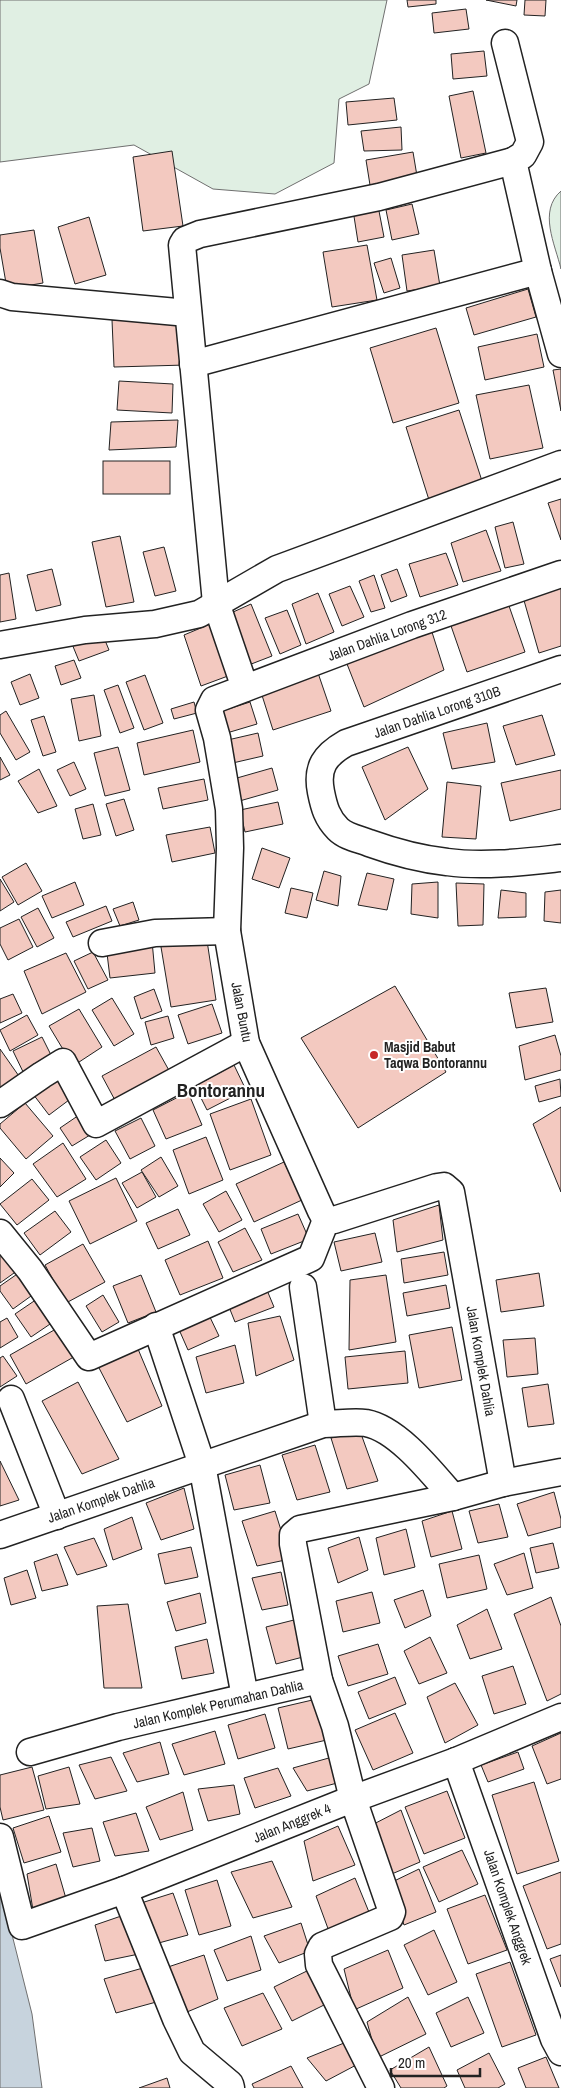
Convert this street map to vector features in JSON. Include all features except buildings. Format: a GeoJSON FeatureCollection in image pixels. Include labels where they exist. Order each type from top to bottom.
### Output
{"type":"FeatureCollection","features":[{"type":"Feature","properties":{"kind":"street"},"geometry":{"type":"LineString","coordinates":[[245,688],[216,603],[181,251],[182,244],[190,237],[300,212],[379,197],[512,161],[523,155],[530,142],[505,43]]}},
{"type":"Feature","properties":{"kind":"street"},"geometry":{"type":"LineString","coordinates":[[512,161],[538,271],[561,354]]}},
{"type":"Feature","properties":{"kind":"street"},"geometry":{"type":"LineString","coordinates":[[193,364],[538,271]]}},
{"type":"Feature","properties":{"kind":"street"},"geometry":{"type":"LineString","coordinates":[[0,293],[12,297],[188,313]]}},
{"type":"Feature","properties":{"kind":"street"},"geometry":{"type":"LineString","coordinates":[[0,645],[85,630],[155,624],[199,614],[277,568],[561,464]]}},
{"type":"Feature","properties":{"kind":"street","name":"Jalan Dahlia Lorong 312"},"geometry":{"type":"LineString","coordinates":[[214,700],[412,625],[561,574]]}},
{"type":"Feature","properties":{"kind":"street","name":"Jalan Dahlia Lorong 310B"},"geometry":{"type":"LineString","coordinates":[[561,670],[346,743],[331,751],[321,766],[320,785],[325,813],[339,831],[394,852],[447,862],[515,863],[561,858]]}},
{"type":"Feature","properties":{"kind":"street","name":"Jalan Buntu"},"geometry":{"type":"LineString","coordinates":[[214,700],[209,710],[217,738],[229,809],[230,848],[227,928],[246,1042],[326,1220]]}},
{"type":"Feature","properties":{"kind":"street"},"geometry":{"type":"LineString","coordinates":[[102,943],[155,932],[227,928]]}},
{"type":"Feature","properties":{"kind":"street"},"geometry":{"type":"LineString","coordinates":[[0,1104],[63,1062],[96,1124],[246,1042]]}},
{"type":"Feature","properties":{"kind":"street","name":"Jalan Komplek Dahlia"},"geometry":{"type":"LineString","coordinates":[[326,1220],[334,1220],[444,1186],[451,1192],[503,1483]]}},
{"type":"Feature","properties":{"kind":"street"},"geometry":{"type":"LineString","coordinates":[[0,1233],[30,1270],[89,1357],[311,1258],[326,1220]]}},
{"type":"Feature","properties":{"kind":"street"},"geometry":{"type":"LineString","coordinates":[[303,1288],[323,1424]]}},
{"type":"Feature","properties":{"kind":"street"},"geometry":{"type":"LineString","coordinates":[[156,1326],[202,1465],[245,1697]]}},
{"type":"Feature","properties":{"kind":"street"},"geometry":{"type":"LineString","coordinates":[[11,1399],[57,1516]]}},
{"type":"Feature","properties":{"kind":"street","name":"Jalan Komplek Dahlia"},"geometry":{"type":"LineString","coordinates":[[0,1535],[323,1424],[366,1423],[381,1429],[394,1437],[453,1497]]}},
{"type":"Feature","properties":{"kind":"street"},"geometry":{"type":"LineString","coordinates":[[453,1497],[503,1483],[561,1472]]}},
{"type":"Feature","properties":{"kind":"street","name":"Jalan Komplek Perumahan Dahlia"},"geometry":{"type":"LineString","coordinates":[[382,2088],[319,1966],[318,1954],[322,1946],[390,1917],[392,1912],[353,1799],[335,1726],[319,1680],[293,1544],[293,1535],[300,1529],[453,1497]]}},
{"type":"Feature","properties":{"kind":"street","name":"Jalan Komplek Perumahan Dahlia"},"geometry":{"type":"LineString","coordinates":[[30,1752],[118,1727],[319,1680]]}},
{"type":"Feature","properties":{"kind":"street","name":"Jalan Anggrek 4"},"geometry":{"type":"LineString","coordinates":[[0,1837],[22,1926],[124,1890],[353,1799],[456,1761],[561,1717]]}},
{"type":"Feature","properties":{"kind":"street","name":"Jalan Komplek Anggrek"},"geometry":{"type":"LineString","coordinates":[[456,1761],[559,2042]]}},
{"type":"Feature","properties":{"kind":"street"},"geometry":{"type":"LineString","coordinates":[[124,1890],[176,2019],[192,2052],[230,2084],[232,2088]]}},
{"type":"Feature","properties":{"kind":"green space"},"geometry":{"type":"Polygon","coordinates":[[[0,0],[387,0],[369,84],[339,99],[334,163],[275,194],[213,189],[134,145],[0,162],[0,0]]]}},
{"type":"Feature","properties":{"kind":"green space"},"geometry":{"type":"Polygon","coordinates":[[[561,191],[561,269],[552,239],[549,218],[550,208],[554,199],[561,191]]]}},
{"type":"Feature","properties":{"kind":"shaded area"},"geometry":{"type":"Polygon","coordinates":[[[0,1887],[32,2014],[42,2088],[0,2088],[0,1887]]]}},
{"type":"Feature","properties":{"kind":"place","name":"Masjid Babut Taqwa Bontorannu"},"geometry":{"type":"Point","coordinates":[374,1055]}},
{"type":"Feature","properties":{"kind":"district","name":"Bontorannu"},"geometry":{"type":"Point","coordinates":[221,1090]}}]}
